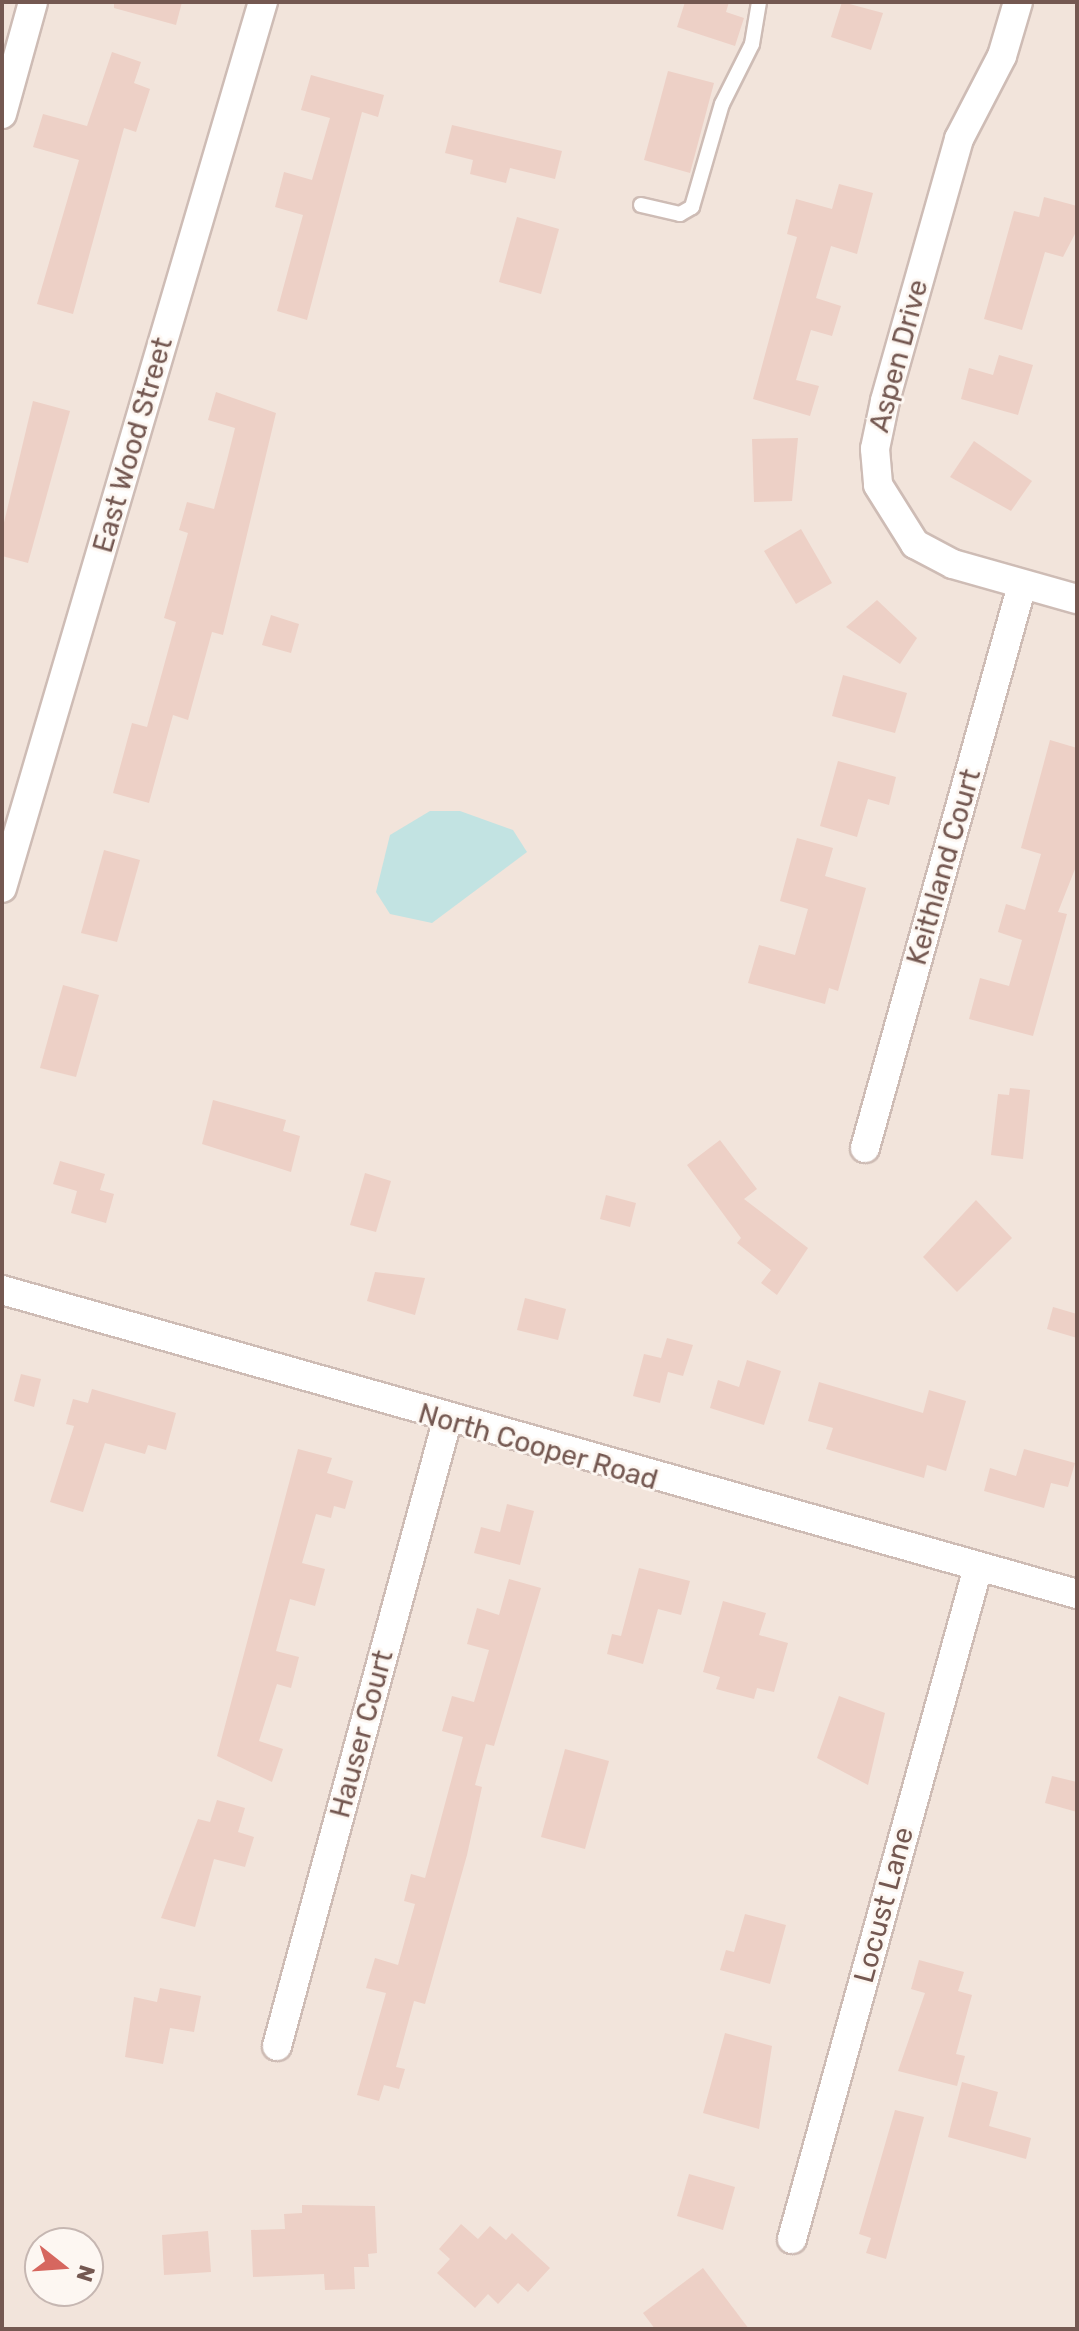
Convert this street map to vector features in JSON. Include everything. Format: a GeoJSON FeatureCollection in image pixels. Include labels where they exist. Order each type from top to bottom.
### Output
{"type":"FeatureCollection","features":[{"type":"Feature","properties":{"kind":"street"},"geometry":{"type":"LineString","coordinates":[[2,114],[33,2]]}},
{"type":"Feature","properties":{"kind":"street","name":"East Wood Street"},"geometry":{"type":"LineString","coordinates":[[2,888],[263,2]]}},
{"type":"Feature","properties":{"kind":"street","name":"Aspen Drive"},"geometry":{"type":"LineString","coordinates":[[1018,2],[1002,56],[959,139],[875,449],[878,485],[915,544],[1022,585],[1077,599]]}},
{"type":"Feature","properties":{"kind":"street","name":"Keithland Court"},"geometry":{"type":"LineString","coordinates":[[865,1148],[1022,585]]}},
{"type":"Feature","properties":{"kind":"street","name":"North Cooper Road"},"geometry":{"type":"LineString","coordinates":[[2,1290],[447,1421],[977,1571],[1077,1594]]}},
{"type":"Feature","properties":{"kind":"street","name":"Hauser Court"},"geometry":{"type":"LineString","coordinates":[[277,2046],[447,1421]]}},
{"type":"Feature","properties":{"kind":"street","name":"Locust Lane"},"geometry":{"type":"LineString","coordinates":[[792,2239],[977,1571]]}},
{"type":"Feature","properties":{"kind":"lane"},"geometry":{"type":"LineString","coordinates":[[641,205],[680,214],[692,207],[722,104],[752,44],[759,2]]}},
{"type":"Feature","properties":{"kind":"shaded area"},"geometry":{"type":"Polygon","coordinates":[[[2,2],[260,2],[2,877],[2,2]]]}},
{"type":"Feature","properties":{"kind":"shaded area"},"geometry":{"type":"Polygon","coordinates":[[[266,2],[1077,2],[1077,1585],[2,1286],[2,897],[266,2]]]}},
{"type":"Feature","properties":{"kind":"shaded area"},"geometry":{"type":"Polygon","coordinates":[[[2,1296],[1077,1596],[1077,2329],[2,2329],[2,1296]]]}},
{"type":"Feature","properties":{"kind":"water"},"geometry":{"type":"Polygon","coordinates":[[[430,811],[460,811],[513,830],[527,852],[432,923],[390,914],[376,892],[390,835],[430,811]]]}},
{"type":"Feature","properties":{"kind":"building"},"geometry":{"type":"Polygon","coordinates":[[[114,2],[182,2],[176,25],[114,8],[114,2]]]}},
{"type":"Feature","properties":{"kind":"building"},"geometry":{"type":"Polygon","coordinates":[[[685,2],[729,2],[726,12],[744,18],[735,46],[677,27],[685,2]]]}},
{"type":"Feature","properties":{"kind":"building"},"geometry":{"type":"Polygon","coordinates":[[[842,2],[883,13],[871,50],[831,37],[842,2]]]}},
{"type":"Feature","properties":{"kind":"building"},"geometry":{"type":"Polygon","coordinates":[[[112,52],[141,62],[134,83],[150,89],[136,132],[124,128],[73,314],[37,304],[79,160],[33,147],[43,114],[87,126],[112,52]]]}},
{"type":"Feature","properties":{"kind":"building"},"geometry":{"type":"Polygon","coordinates":[[[668,71],[714,83],[690,173],[644,160],[668,71]]]}},
{"type":"Feature","properties":{"kind":"building"},"geometry":{"type":"Polygon","coordinates":[[[311,75],[384,95],[378,117],[362,112],[307,320],[277,311],[303,215],[275,207],[284,172],[312,180],[330,118],[301,110],[311,75]]]}},
{"type":"Feature","properties":{"kind":"building"},"geometry":{"type":"Polygon","coordinates":[[[452,125],[562,151],[555,179],[510,168],[506,183],[470,174],[473,160],[445,153],[452,125]]]}},
{"type":"Feature","properties":{"kind":"building"},"geometry":{"type":"Polygon","coordinates":[[[839,184],[873,193],[857,254],[831,246],[816,298],[841,306],[832,336],[811,330],[796,380],[819,386],[810,416],[753,399],[797,237],[787,234],[796,199],[832,209],[839,184]]]}},
{"type":"Feature","properties":{"kind":"building"},"geometry":{"type":"Polygon","coordinates":[[[1044,197],[1077,206],[1077,230],[1063,257],[1045,252],[1022,330],[984,319],[1014,211],[1039,217],[1044,197]]]}},
{"type":"Feature","properties":{"kind":"building"},"geometry":{"type":"Polygon","coordinates":[[[517,217],[559,229],[541,294],[499,282],[517,217]]]}},
{"type":"Feature","properties":{"kind":"building"},"geometry":{"type":"Polygon","coordinates":[[[999,355],[1033,365],[1018,415],[961,399],[969,368],[993,375],[999,355]]]}},
{"type":"Feature","properties":{"kind":"building"},"geometry":{"type":"Polygon","coordinates":[[[216,392],[276,413],[223,635],[212,632],[188,720],[173,715],[149,803],[113,793],[132,723],[147,727],[176,622],[164,618],[188,533],[179,530],[187,502],[214,509],[227,460],[235,428],[208,420],[216,392]]]}},
{"type":"Feature","properties":{"kind":"building"},"geometry":{"type":"Polygon","coordinates":[[[33,401],[70,411],[28,563],[2,556],[2,531],[33,401]]]}},
{"type":"Feature","properties":{"kind":"building"},"geometry":{"type":"Polygon","coordinates":[[[798,438],[792,501],[754,502],[752,439],[798,438]]]}},
{"type":"Feature","properties":{"kind":"building"},"geometry":{"type":"Polygon","coordinates":[[[974,441],[1032,481],[1011,511],[950,477],[974,441]]]}},
{"type":"Feature","properties":{"kind":"building"},"geometry":{"type":"Polygon","coordinates":[[[801,529],[832,583],[796,604],[764,551],[801,529]]]}},
{"type":"Feature","properties":{"kind":"building"},"geometry":{"type":"Polygon","coordinates":[[[877,600],[917,638],[900,664],[846,627],[877,600]]]}},
{"type":"Feature","properties":{"kind":"building"},"geometry":{"type":"Polygon","coordinates":[[[271,615],[299,624],[291,653],[262,645],[271,615]]]}},
{"type":"Feature","properties":{"kind":"building"},"geometry":{"type":"Polygon","coordinates":[[[843,675],[907,693],[895,733],[832,716],[843,675]]]}},
{"type":"Feature","properties":{"kind":"building"},"geometry":{"type":"Polygon","coordinates":[[[1050,740],[1077,748],[1077,864],[1058,912],[1067,914],[1033,1036],[969,1019],[980,978],[1009,986],[1022,940],[998,932],[1006,904],[1025,910],[1041,854],[1021,848],[1050,740]]]}},
{"type":"Feature","properties":{"kind":"building"},"geometry":{"type":"Polygon","coordinates":[[[838,761],[896,777],[889,805],[868,799],[857,837],[820,826],[838,761]]]}},
{"type":"Feature","properties":{"kind":"building"},"geometry":{"type":"Polygon","coordinates":[[[797,838],[833,848],[825,876],[866,888],[838,991],[829,988],[825,1004],[748,983],[759,945],[795,955],[808,909],[780,901],[797,838]]]}},
{"type":"Feature","properties":{"kind":"building"},"geometry":{"type":"Polygon","coordinates":[[[104,850],[140,860],[117,942],[81,933],[104,850]]]}},
{"type":"Feature","properties":{"kind":"building"},"geometry":{"type":"Polygon","coordinates":[[[63,985],[99,995],[76,1077],[40,1068],[63,985]]]}},
{"type":"Feature","properties":{"kind":"building"},"geometry":{"type":"Polygon","coordinates":[[[1010,1088],[1030,1090],[1023,1159],[991,1155],[998,1094],[1009,1095],[1010,1088]]]}},
{"type":"Feature","properties":{"kind":"building"},"geometry":{"type":"Polygon","coordinates":[[[213,1100],[286,1120],[283,1131],[300,1136],[291,1172],[202,1144],[213,1100]]]}},
{"type":"Feature","properties":{"kind":"building"},"geometry":{"type":"Polygon","coordinates":[[[720,1140],[757,1189],[744,1199],[808,1248],[777,1295],[761,1283],[771,1270],[737,1243],[741,1238],[687,1165],[720,1140]]]}},
{"type":"Feature","properties":{"kind":"building"},"geometry":{"type":"Polygon","coordinates":[[[60,1161],[105,1174],[100,1190],[114,1194],[106,1223],[71,1213],[77,1191],[53,1184],[60,1161]]]}},
{"type":"Feature","properties":{"kind":"building"},"geometry":{"type":"Polygon","coordinates":[[[365,1173],[391,1181],[376,1232],[350,1225],[365,1173]]]}},
{"type":"Feature","properties":{"kind":"building"},"geometry":{"type":"Polygon","coordinates":[[[606,1195],[636,1203],[630,1227],[600,1219],[606,1195]]]}},
{"type":"Feature","properties":{"kind":"building"},"geometry":{"type":"Polygon","coordinates":[[[976,1200],[1012,1238],[957,1292],[923,1257],[976,1200]]]}},
{"type":"Feature","properties":{"kind":"building"},"geometry":{"type":"Polygon","coordinates":[[[375,1272],[425,1278],[415,1315],[367,1301],[375,1272]]]}},
{"type":"Feature","properties":{"kind":"building"},"geometry":{"type":"Polygon","coordinates":[[[525,1298],[566,1309],[558,1340],[517,1330],[525,1298]]]}},
{"type":"Feature","properties":{"kind":"building"},"geometry":{"type":"Polygon","coordinates":[[[1053,1307],[1077,1314],[1077,1338],[1047,1329],[1053,1307]]]}},
{"type":"Feature","properties":{"kind":"building"},"geometry":{"type":"Polygon","coordinates":[[[667,1338],[693,1345],[683,1376],[668,1372],[660,1403],[633,1396],[644,1354],[661,1358],[667,1338]]]}},
{"type":"Feature","properties":{"kind":"building"},"geometry":{"type":"Polygon","coordinates":[[[747,1360],[781,1371],[764,1425],[710,1408],[718,1380],[739,1387],[747,1360]]]}},
{"type":"Feature","properties":{"kind":"building"},"geometry":{"type":"Polygon","coordinates":[[[21,1374],[41,1379],[34,1407],[14,1401],[21,1374]]]}},
{"type":"Feature","properties":{"kind":"building"},"geometry":{"type":"Polygon","coordinates":[[[819,1382],[923,1413],[929,1390],[966,1401],[946,1471],[927,1465],[924,1478],[826,1449],[833,1428],[808,1421],[819,1382]]]}},
{"type":"Feature","properties":{"kind":"building"},"geometry":{"type":"Polygon","coordinates":[[[92,1389],[176,1413],[166,1450],[148,1445],[145,1454],[105,1443],[83,1512],[50,1502],[74,1426],[66,1424],[73,1399],[88,1403],[92,1389]]]}},
{"type":"Feature","properties":{"kind":"building"},"geometry":{"type":"Polygon","coordinates":[[[298,1449],[332,1458],[327,1473],[353,1481],[345,1509],[334,1506],[331,1518],[316,1514],[302,1563],[325,1569],[315,1606],[290,1599],[276,1651],[299,1657],[291,1688],[277,1684],[259,1741],[283,1749],[272,1782],[217,1756],[298,1449]]]}},
{"type":"Feature","properties":{"kind":"building"},"geometry":{"type":"Polygon","coordinates":[[[1024,1449],[1075,1463],[1068,1487],[1051,1483],[1044,1508],[984,1491],[990,1468],[1016,1476],[1024,1449]]]}},
{"type":"Feature","properties":{"kind":"building"},"geometry":{"type":"Polygon","coordinates":[[[507,1504],[534,1511],[520,1565],[474,1553],[481,1527],[500,1532],[507,1504]]]}},
{"type":"Feature","properties":{"kind":"building"},"geometry":{"type":"Polygon","coordinates":[[[639,1568],[690,1581],[681,1615],[658,1609],[643,1664],[607,1654],[612,1634],[621,1636],[639,1568]]]}},
{"type":"Feature","properties":{"kind":"building"},"geometry":{"type":"Polygon","coordinates":[[[509,1579],[541,1588],[494,1746],[486,1744],[475,1785],[482,1787],[467,1855],[425,2004],[414,2001],[396,2067],[405,2069],[399,2089],[384,2085],[379,2101],[357,2095],[386,1993],[366,1988],[375,1958],[398,1965],[415,1904],[404,1901],[411,1874],[425,1878],[463,1737],[442,1731],[452,1696],[474,1702],[489,1650],[467,1644],[477,1608],[499,1615],[509,1579]]]}},
{"type":"Feature","properties":{"kind":"building"},"geometry":{"type":"Polygon","coordinates":[[[723,1601],[766,1613],[759,1635],[788,1643],[774,1692],[757,1688],[754,1699],[716,1689],[720,1677],[703,1672],[723,1601]]]}},
{"type":"Feature","properties":{"kind":"building"},"geometry":{"type":"Polygon","coordinates":[[[839,1696],[885,1713],[868,1785],[817,1758],[839,1696]]]}},
{"type":"Feature","properties":{"kind":"building"},"geometry":{"type":"Polygon","coordinates":[[[565,1749],[609,1761],[585,1849],[541,1837],[565,1749]]]}},
{"type":"Feature","properties":{"kind":"building"},"geometry":{"type":"Polygon","coordinates":[[[1052,1776],[1077,1782],[1077,1812],[1045,1803],[1052,1776]]]}},
{"type":"Feature","properties":{"kind":"building"},"geometry":{"type":"Polygon","coordinates":[[[217,1800],[245,1808],[238,1832],[254,1837],[245,1867],[214,1859],[195,1927],[161,1918],[198,1819],[210,1822],[217,1800]]]}},
{"type":"Feature","properties":{"kind":"building"},"geometry":{"type":"Polygon","coordinates":[[[745,1914],[786,1925],[770,1984],[720,1970],[726,1950],[734,1952],[745,1914]]]}},
{"type":"Feature","properties":{"kind":"building"},"geometry":{"type":"Polygon","coordinates":[[[919,1960],[964,1972],[958,1991],[972,1995],[956,2054],[965,2056],[957,2086],[898,2071],[925,1993],[911,1989],[919,1960]]]}},
{"type":"Feature","properties":{"kind":"building"},"geometry":{"type":"Polygon","coordinates":[[[160,1988],[201,1996],[194,2032],[170,2028],[163,2064],[125,2057],[134,1997],[157,2002],[160,1988]]]}},
{"type":"Feature","properties":{"kind":"building"},"geometry":{"type":"Polygon","coordinates":[[[725,2033],[772,2046],[759,2129],[703,2113],[725,2033]]]}},
{"type":"Feature","properties":{"kind":"building"},"geometry":{"type":"Polygon","coordinates":[[[962,2082],[998,2092],[989,2126],[1031,2138],[1026,2159],[948,2137],[962,2082]]]}},
{"type":"Feature","properties":{"kind":"building"},"geometry":{"type":"Polygon","coordinates":[[[895,2110],[924,2117],[886,2259],[866,2253],[871,2238],[859,2234],[895,2110]]]}},
{"type":"Feature","properties":{"kind":"building"},"geometry":{"type":"Polygon","coordinates":[[[689,2174],[735,2187],[723,2230],[677,2216],[689,2174]]]}},
{"type":"Feature","properties":{"kind":"building"},"geometry":{"type":"Polygon","coordinates":[[[302,2205],[375,2206],[377,2253],[368,2254],[369,2267],[354,2267],[355,2289],[325,2290],[324,2274],[253,2277],[251,2230],[285,2229],[284,2214],[302,2213],[302,2205]]]}},
{"type":"Feature","properties":{"kind":"building"},"geometry":{"type":"Polygon","coordinates":[[[461,2224],[478,2239],[490,2226],[506,2240],[512,2233],[550,2268],[528,2292],[518,2283],[498,2304],[488,2294],[475,2308],[437,2273],[450,2259],[439,2249],[461,2224]]]}},
{"type":"Feature","properties":{"kind":"building"},"geometry":{"type":"Polygon","coordinates":[[[208,2231],[211,2272],[164,2275],[162,2235],[208,2231]]]}},
{"type":"Feature","properties":{"kind":"building"},"geometry":{"type":"Polygon","coordinates":[[[703,2268],[749,2329],[655,2329],[643,2313],[703,2268]]]}}]}
